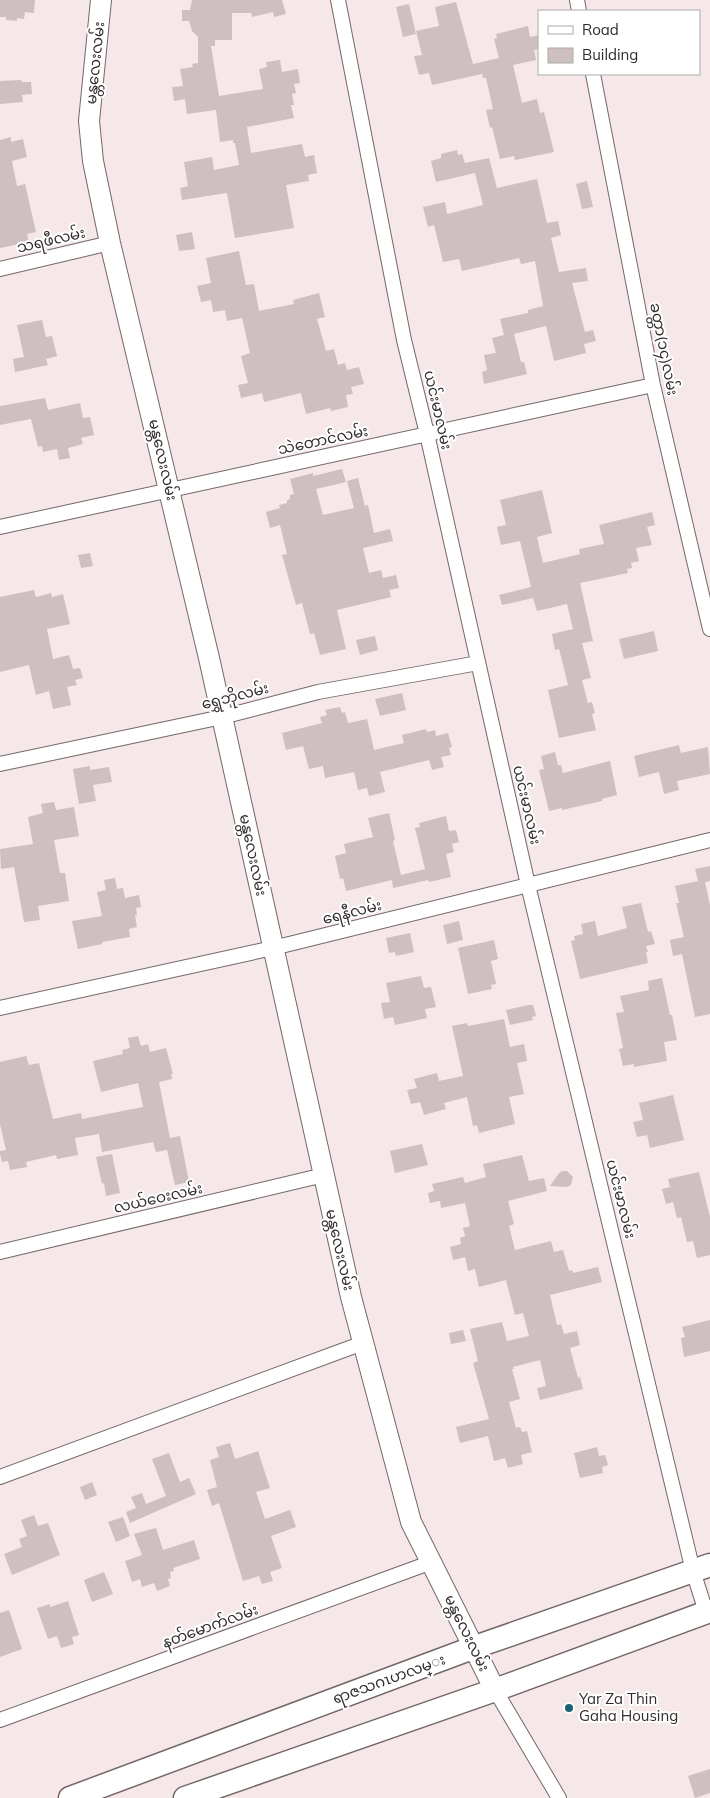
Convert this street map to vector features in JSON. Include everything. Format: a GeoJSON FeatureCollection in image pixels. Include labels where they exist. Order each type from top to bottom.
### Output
{"type":"FeatureCollection","features":[{"type":"Feature","properties":{"kind":"main road","name":"မန္တလေးလမ်း"},"geometry":{"type":"LineString","coordinates":[[101,0],[89,121],[93,161],[110,243],[170,490],[222,717],[351,1297],[411,1522],[495,1690]]}},
{"type":"Feature","properties":{"kind":"main road","name":"ရာဇသဂၤဟလမ္း"},"geometry":{"type":"LineString","coordinates":[[70,1798],[475,1647],[702,1568]]}},
{"type":"Feature","properties":{"kind":"main road"},"geometry":{"type":"LineString","coordinates":[[185,1798],[495,1690],[708,1612]]}},
{"type":"Feature","properties":{"kind":"street","name":"ယင်းမာလမ်း"},"geometry":{"type":"LineString","coordinates":[[338,0],[404,340],[427,434],[528,885],[702,1568],[708,1612]]}},
{"type":"Feature","properties":{"kind":"street","name":"ခတ္တာ(၁၄)လမ်း"},"geometry":{"type":"LineString","coordinates":[[593,75],[654,385],[710,629]]}},
{"type":"Feature","properties":{"kind":"street","name":"သရဖီလမ်း"},"geometry":{"type":"LineString","coordinates":[[0,269],[110,243]]}},
{"type":"Feature","properties":{"kind":"street","name":"သဲတောင်လမ်း"},"geometry":{"type":"LineString","coordinates":[[0,527],[654,385]]}},
{"type":"Feature","properties":{"kind":"street","name":"ရွှေဘိုလမ်း"},"geometry":{"type":"LineString","coordinates":[[0,764],[222,717],[318,692],[478,663]]}},
{"type":"Feature","properties":{"kind":"street","name":"ရေနီလမ်း"},"geometry":{"type":"LineString","coordinates":[[0,1008],[273,948],[710,840]]}},
{"type":"Feature","properties":{"kind":"street","name":"လယ်ဝေးလမ်း"},"geometry":{"type":"LineString","coordinates":[[0,1252],[324,1175]]}},
{"type":"Feature","properties":{"kind":"street"},"geometry":{"type":"LineString","coordinates":[[0,1477],[363,1343]]}},
{"type":"Feature","properties":{"kind":"street","name":"နတ်မောက်လမ်း"},"geometry":{"type":"LineString","coordinates":[[0,1720],[432,1562]]}},
{"type":"Feature","properties":{"kind":"street"},"geometry":{"type":"LineString","coordinates":[[495,1690],[559,1798]]}},
{"type":"Feature","properties":{"kind":"building"},"geometry":{"type":"Polygon","coordinates":[[[0,0],[35,0],[34,13],[25,12],[24,19],[17,18],[17,21],[6,20],[6,17],[0,17],[0,0]]]}},
{"type":"Feature","properties":{"kind":"building"},"geometry":{"type":"Polygon","coordinates":[[[192,0],[282,0],[286,14],[274,17],[273,12],[252,17],[251,13],[232,13],[232,40],[215,40],[215,46],[211,46],[219,96],[263,89],[259,69],[267,67],[266,62],[280,60],[282,72],[298,69],[300,83],[294,84],[296,93],[292,94],[294,105],[291,105],[294,118],[247,127],[251,153],[302,144],[305,157],[314,155],[317,173],[308,175],[309,181],[286,185],[294,228],[235,238],[227,193],[182,200],[180,188],[188,186],[184,162],[212,157],[214,170],[239,165],[233,140],[220,142],[216,110],[187,114],[185,99],[174,101],[172,87],[183,86],[180,69],[193,67],[192,64],[198,63],[198,37],[192,31],[189,21],[182,21],[182,10],[190,10],[192,0]]]}},
{"type":"Feature","properties":{"kind":"building"},"geometry":{"type":"Polygon","coordinates":[[[456,2],[473,64],[499,58],[494,39],[497,38],[496,34],[528,26],[530,37],[538,35],[538,49],[534,50],[536,60],[513,65],[522,103],[537,99],[540,113],[544,112],[554,152],[515,160],[514,156],[500,159],[486,110],[493,109],[486,78],[483,78],[482,74],[432,85],[429,73],[419,75],[414,56],[422,55],[416,31],[439,26],[435,7],[456,2]]]}},
{"type":"Feature","properties":{"kind":"building"},"geometry":{"type":"Polygon","coordinates":[[[409,4],[416,34],[403,37],[396,7],[409,4]]]}},
{"type":"Feature","properties":{"kind":"building"},"geometry":{"type":"Polygon","coordinates":[[[21,80],[22,82],[31,82],[32,94],[22,95],[23,102],[0,104],[0,81],[21,80]]]}},
{"type":"Feature","properties":{"kind":"building"},"geometry":{"type":"Polygon","coordinates":[[[11,137],[11,142],[23,139],[27,157],[12,161],[17,186],[25,184],[36,232],[27,234],[29,242],[0,248],[0,140],[11,137]]]}},
{"type":"Feature","properties":{"kind":"building"},"geometry":{"type":"Polygon","coordinates":[[[457,150],[458,155],[462,154],[465,163],[489,158],[497,188],[537,179],[547,223],[558,221],[561,235],[551,238],[559,272],[586,268],[588,281],[572,283],[585,332],[593,330],[596,341],[584,344],[586,353],[554,361],[546,326],[514,334],[521,362],[524,362],[527,374],[484,384],[482,372],[487,370],[484,355],[496,353],[492,338],[504,335],[500,319],[528,313],[528,310],[543,306],[535,261],[521,264],[519,258],[462,271],[459,259],[443,262],[434,225],[428,227],[423,207],[445,202],[447,214],[483,205],[475,173],[436,182],[431,161],[441,158],[441,154],[457,150]]]}},
{"type":"Feature","properties":{"kind":"building"},"geometry":{"type":"Polygon","coordinates":[[[587,181],[593,207],[582,209],[576,184],[587,181]]]}},
{"type":"Feature","properties":{"kind":"building"},"geometry":{"type":"Polygon","coordinates":[[[192,232],[195,249],[179,251],[176,235],[192,232]]]}},
{"type":"Feature","properties":{"kind":"building"},"geometry":{"type":"Polygon","coordinates":[[[239,251],[246,285],[254,284],[259,311],[294,304],[293,300],[319,293],[325,317],[317,319],[326,351],[334,349],[338,365],[345,363],[347,370],[359,367],[364,384],[351,387],[353,394],[346,395],[348,407],[331,411],[330,408],[306,414],[301,393],[264,402],[262,393],[241,398],[238,385],[248,383],[241,356],[250,353],[242,318],[227,321],[225,310],[213,312],[211,300],[201,302],[197,286],[211,283],[206,258],[239,251]]]}},
{"type":"Feature","properties":{"kind":"building"},"geometry":{"type":"Polygon","coordinates":[[[42,320],[46,337],[52,336],[57,356],[46,359],[48,365],[15,372],[13,359],[24,357],[17,325],[42,320]]]}},
{"type":"Feature","properties":{"kind":"building"},"geometry":{"type":"Polygon","coordinates":[[[45,398],[48,410],[80,403],[83,418],[90,417],[94,435],[81,438],[83,444],[68,448],[70,458],[59,460],[57,449],[43,452],[42,446],[38,447],[31,419],[0,425],[0,406],[45,398]]]}},
{"type":"Feature","properties":{"kind":"building"},"geometry":{"type":"Polygon","coordinates":[[[342,469],[346,482],[316,489],[323,515],[354,508],[347,481],[358,478],[365,506],[368,505],[374,533],[390,529],[393,541],[363,548],[369,573],[381,570],[383,578],[396,575],[399,588],[389,590],[391,597],[337,610],[346,649],[320,655],[314,633],[310,634],[302,603],[296,605],[282,555],[287,554],[280,525],[270,528],[266,512],[280,508],[279,505],[287,503],[290,495],[294,494],[290,479],[313,473],[313,476],[342,469]]]}},
{"type":"Feature","properties":{"kind":"building"},"geometry":{"type":"Polygon","coordinates":[[[542,490],[552,533],[537,537],[543,563],[580,554],[579,549],[604,544],[599,525],[652,512],[655,525],[647,527],[652,545],[636,548],[639,561],[631,563],[632,568],[627,569],[628,573],[580,583],[593,641],[582,643],[591,678],[582,680],[588,703],[592,702],[595,713],[592,714],[596,730],[559,738],[548,690],[568,685],[559,649],[555,650],[552,634],[573,629],[567,604],[537,611],[533,598],[502,605],[499,595],[531,587],[520,541],[501,545],[497,527],[506,525],[500,500],[542,490]]]}},
{"type":"Feature","properties":{"kind":"building"},"geometry":{"type":"Polygon","coordinates":[[[90,553],[93,566],[81,568],[78,555],[90,553]]]}},
{"type":"Feature","properties":{"kind":"building"},"geometry":{"type":"Polygon","coordinates":[[[34,590],[36,597],[51,593],[52,597],[63,594],[70,624],[47,629],[53,659],[69,655],[73,669],[80,668],[83,678],[75,680],[77,685],[67,687],[71,705],[53,709],[49,691],[36,695],[29,665],[0,672],[0,597],[34,590]]]}},
{"type":"Feature","properties":{"kind":"building"},"geometry":{"type":"Polygon","coordinates":[[[654,631],[658,651],[624,659],[619,639],[654,631]]]}},
{"type":"Feature","properties":{"kind":"building"},"geometry":{"type":"Polygon","coordinates":[[[375,636],[378,650],[360,655],[356,640],[375,636]]]}},
{"type":"Feature","properties":{"kind":"building"},"geometry":{"type":"Polygon","coordinates":[[[402,693],[406,710],[380,716],[375,699],[402,693]]]}},
{"type":"Feature","properties":{"kind":"building"},"geometry":{"type":"Polygon","coordinates":[[[340,707],[342,713],[345,712],[348,723],[367,719],[374,750],[404,743],[402,735],[426,729],[427,732],[435,730],[436,736],[448,733],[452,747],[449,748],[451,755],[441,757],[444,767],[432,770],[429,760],[380,772],[385,792],[369,796],[367,788],[358,790],[354,772],[325,778],[323,766],[309,769],[303,746],[286,750],[282,733],[322,723],[320,717],[327,715],[325,710],[340,707]]]}},
{"type":"Feature","properties":{"kind":"building"},"geometry":{"type":"Polygon","coordinates":[[[679,745],[681,753],[708,747],[710,774],[677,781],[679,790],[664,794],[659,772],[639,777],[634,756],[679,745]]]}},
{"type":"Feature","properties":{"kind":"building"},"geometry":{"type":"Polygon","coordinates":[[[555,752],[558,765],[561,765],[563,773],[610,761],[617,795],[602,799],[602,801],[549,811],[539,770],[544,769],[541,756],[555,752]]]}},
{"type":"Feature","properties":{"kind":"building"},"geometry":{"type":"Polygon","coordinates":[[[90,766],[90,770],[109,767],[112,782],[93,785],[96,801],[79,804],[73,769],[90,766]]]}},
{"type":"Feature","properties":{"kind":"building"},"geometry":{"type":"Polygon","coordinates":[[[54,802],[56,810],[74,807],[79,836],[54,840],[60,873],[65,873],[69,901],[38,906],[40,920],[24,922],[14,867],[1,869],[0,849],[33,844],[28,817],[43,813],[41,804],[54,802]]]}},
{"type":"Feature","properties":{"kind":"building"},"geometry":{"type":"Polygon","coordinates":[[[389,813],[401,875],[425,869],[415,828],[420,827],[419,823],[446,816],[449,831],[456,830],[459,842],[452,844],[454,852],[446,854],[451,877],[393,888],[392,880],[346,891],[343,878],[340,879],[335,856],[346,853],[344,844],[373,837],[368,818],[389,813]]]}},
{"type":"Feature","properties":{"kind":"building"},"geometry":{"type":"Polygon","coordinates":[[[710,866],[710,881],[705,882],[710,905],[710,1014],[695,1017],[682,954],[673,956],[670,940],[684,937],[676,903],[679,903],[675,886],[698,881],[695,869],[710,866]]]}},
{"type":"Feature","properties":{"kind":"building"},"geometry":{"type":"Polygon","coordinates":[[[115,878],[117,889],[123,888],[125,898],[139,895],[141,907],[136,908],[137,915],[135,915],[137,927],[129,929],[130,937],[78,949],[72,921],[102,916],[97,892],[106,890],[104,880],[115,878]]]}},
{"type":"Feature","properties":{"kind":"building"},"geometry":{"type":"Polygon","coordinates":[[[641,903],[648,932],[651,931],[655,944],[646,946],[648,963],[580,979],[571,941],[575,940],[574,936],[583,934],[581,924],[595,921],[598,936],[627,928],[622,907],[641,903]]]}},
{"type":"Feature","properties":{"kind":"building"},"geometry":{"type":"Polygon","coordinates":[[[459,921],[463,940],[447,944],[443,925],[459,921]]]}},
{"type":"Feature","properties":{"kind":"building"},"geometry":{"type":"Polygon","coordinates":[[[410,933],[414,952],[396,956],[395,952],[389,953],[386,938],[410,933]]]}},
{"type":"Feature","properties":{"kind":"building"},"geometry":{"type":"Polygon","coordinates":[[[494,940],[498,959],[491,961],[496,984],[491,985],[492,989],[468,994],[458,948],[494,940]]]}},
{"type":"Feature","properties":{"kind":"building"},"geometry":{"type":"Polygon","coordinates":[[[421,976],[424,988],[431,987],[436,1007],[425,1009],[427,1018],[395,1025],[393,1017],[384,1019],[381,1003],[390,1002],[386,983],[421,976]]]}},
{"type":"Feature","properties":{"kind":"building"},"geometry":{"type":"Polygon","coordinates":[[[662,978],[677,1040],[664,1042],[667,1061],[634,1067],[634,1064],[623,1066],[619,1049],[623,1048],[616,1013],[624,1012],[620,996],[649,990],[648,981],[662,978]]]}},
{"type":"Feature","properties":{"kind":"building"},"geometry":{"type":"Polygon","coordinates":[[[533,1005],[536,1016],[532,1017],[533,1020],[510,1025],[506,1010],[533,1005]]]}},
{"type":"Feature","properties":{"kind":"building"},"geometry":{"type":"Polygon","coordinates":[[[504,1019],[510,1047],[524,1044],[527,1061],[517,1063],[524,1094],[509,1097],[515,1124],[479,1133],[477,1125],[473,1126],[467,1097],[444,1103],[446,1109],[424,1115],[420,1102],[411,1104],[407,1090],[417,1088],[414,1079],[437,1073],[439,1081],[463,1076],[452,1026],[467,1023],[468,1026],[504,1019]]]}},
{"type":"Feature","properties":{"kind":"building"},"geometry":{"type":"Polygon","coordinates":[[[138,1036],[141,1046],[148,1044],[150,1052],[166,1048],[173,1074],[171,1074],[172,1079],[159,1082],[170,1138],[180,1136],[189,1182],[175,1185],[167,1150],[156,1152],[153,1142],[102,1152],[99,1134],[75,1138],[78,1155],[57,1159],[56,1155],[26,1162],[27,1167],[10,1170],[8,1161],[2,1162],[0,1151],[6,1150],[0,1124],[0,1062],[26,1056],[29,1065],[39,1063],[53,1119],[81,1113],[82,1119],[143,1107],[138,1083],[101,1092],[93,1061],[123,1054],[122,1050],[130,1048],[128,1038],[138,1036]]]}},
{"type":"Feature","properties":{"kind":"building"},"geometry":{"type":"Polygon","coordinates":[[[673,1095],[684,1140],[650,1148],[647,1135],[637,1137],[633,1122],[643,1120],[639,1103],[673,1095]]]}},
{"type":"Feature","properties":{"kind":"building"},"geometry":{"type":"Polygon","coordinates":[[[422,1144],[428,1165],[395,1173],[390,1151],[422,1144]]]}},
{"type":"Feature","properties":{"kind":"building"},"geometry":{"type":"Polygon","coordinates":[[[112,1154],[120,1193],[106,1196],[96,1157],[112,1154]]]}},
{"type":"Feature","properties":{"kind":"building"},"geometry":{"type":"Polygon","coordinates":[[[522,1155],[529,1181],[544,1178],[547,1191],[508,1201],[514,1224],[509,1226],[515,1250],[551,1241],[554,1252],[563,1250],[569,1271],[572,1270],[573,1273],[598,1267],[602,1282],[550,1295],[557,1325],[561,1324],[564,1334],[577,1331],[580,1345],[570,1348],[583,1389],[540,1400],[537,1388],[546,1386],[540,1360],[513,1367],[520,1399],[509,1402],[516,1428],[520,1427],[522,1432],[527,1431],[532,1452],[521,1455],[523,1464],[508,1468],[505,1458],[494,1461],[488,1436],[460,1443],[456,1427],[489,1419],[473,1363],[478,1361],[470,1329],[502,1322],[507,1341],[529,1336],[523,1313],[515,1315],[506,1280],[479,1287],[475,1269],[468,1271],[465,1257],[453,1260],[450,1247],[461,1244],[460,1238],[465,1236],[463,1228],[470,1226],[465,1203],[441,1208],[440,1201],[430,1203],[428,1193],[434,1191],[432,1184],[463,1177],[465,1183],[486,1177],[483,1164],[522,1155]]]}},
{"type":"Feature","properties":{"kind":"building"},"geometry":{"type":"Polygon","coordinates":[[[567,1171],[573,1177],[571,1185],[567,1187],[550,1186],[559,1173],[567,1171]]]}},
{"type":"Feature","properties":{"kind":"building"},"geometry":{"type":"Polygon","coordinates":[[[699,1172],[710,1217],[710,1255],[697,1258],[693,1241],[687,1242],[681,1217],[677,1218],[673,1202],[666,1204],[662,1189],[670,1187],[668,1179],[699,1172]]]}},
{"type":"Feature","properties":{"kind":"building"},"geometry":{"type":"Polygon","coordinates":[[[710,1320],[710,1351],[684,1357],[681,1338],[685,1337],[682,1327],[710,1320]]]}},
{"type":"Feature","properties":{"kind":"building"},"geometry":{"type":"Polygon","coordinates":[[[463,1330],[466,1341],[451,1344],[449,1333],[463,1330]]]}},
{"type":"Feature","properties":{"kind":"building"},"geometry":{"type":"Polygon","coordinates":[[[230,1443],[235,1459],[258,1451],[270,1488],[256,1492],[265,1519],[290,1510],[296,1527],[271,1536],[282,1568],[270,1572],[273,1581],[262,1584],[259,1576],[243,1581],[219,1503],[212,1506],[207,1490],[217,1487],[210,1460],[219,1457],[216,1447],[230,1443]]]}},
{"type":"Feature","properties":{"kind":"building"},"geometry":{"type":"Polygon","coordinates":[[[597,1447],[599,1456],[605,1455],[608,1465],[602,1467],[603,1473],[580,1478],[574,1453],[597,1447]]]}},
{"type":"Feature","properties":{"kind":"building"},"geometry":{"type":"Polygon","coordinates":[[[169,1453],[180,1482],[189,1478],[196,1494],[130,1523],[126,1512],[136,1508],[131,1497],[142,1493],[146,1504],[166,1496],[152,1459],[169,1453]]]}},
{"type":"Feature","properties":{"kind":"building"},"geometry":{"type":"Polygon","coordinates":[[[92,1482],[97,1495],[85,1500],[80,1487],[92,1482]]]}},
{"type":"Feature","properties":{"kind":"building"},"geometry":{"type":"Polygon","coordinates":[[[34,1515],[38,1526],[48,1523],[60,1555],[12,1575],[4,1554],[22,1547],[19,1539],[27,1536],[21,1520],[34,1515]]]}},
{"type":"Feature","properties":{"kind":"building"},"geometry":{"type":"Polygon","coordinates":[[[123,1517],[130,1536],[116,1542],[108,1522],[123,1517]]]}},
{"type":"Feature","properties":{"kind":"building"},"geometry":{"type":"Polygon","coordinates":[[[156,1528],[163,1550],[194,1540],[200,1559],[173,1568],[174,1571],[170,1572],[171,1578],[168,1579],[170,1586],[157,1591],[154,1583],[142,1587],[140,1579],[132,1582],[125,1561],[142,1555],[134,1534],[156,1528]]]}},
{"type":"Feature","properties":{"kind":"building"},"geometry":{"type":"Polygon","coordinates":[[[104,1572],[113,1594],[92,1602],[84,1580],[104,1572]]]}},
{"type":"Feature","properties":{"kind":"building"},"geometry":{"type":"Polygon","coordinates":[[[68,1601],[79,1635],[72,1637],[74,1644],[61,1648],[57,1636],[48,1639],[37,1608],[50,1604],[50,1607],[68,1601]]]}},
{"type":"Feature","properties":{"kind":"building"},"geometry":{"type":"Polygon","coordinates":[[[9,1610],[22,1649],[0,1657],[0,1613],[9,1610]]]}},
{"type":"Feature","properties":{"kind":"building"},"geometry":{"type":"Polygon","coordinates":[[[710,1769],[710,1793],[695,1798],[688,1776],[710,1769]]]}},
{"type":"Feature","properties":{"kind":"place","name":"Yar Za Thin Gaha Housing"},"geometry":{"type":"Point","coordinates":[569,1708]}}]}
